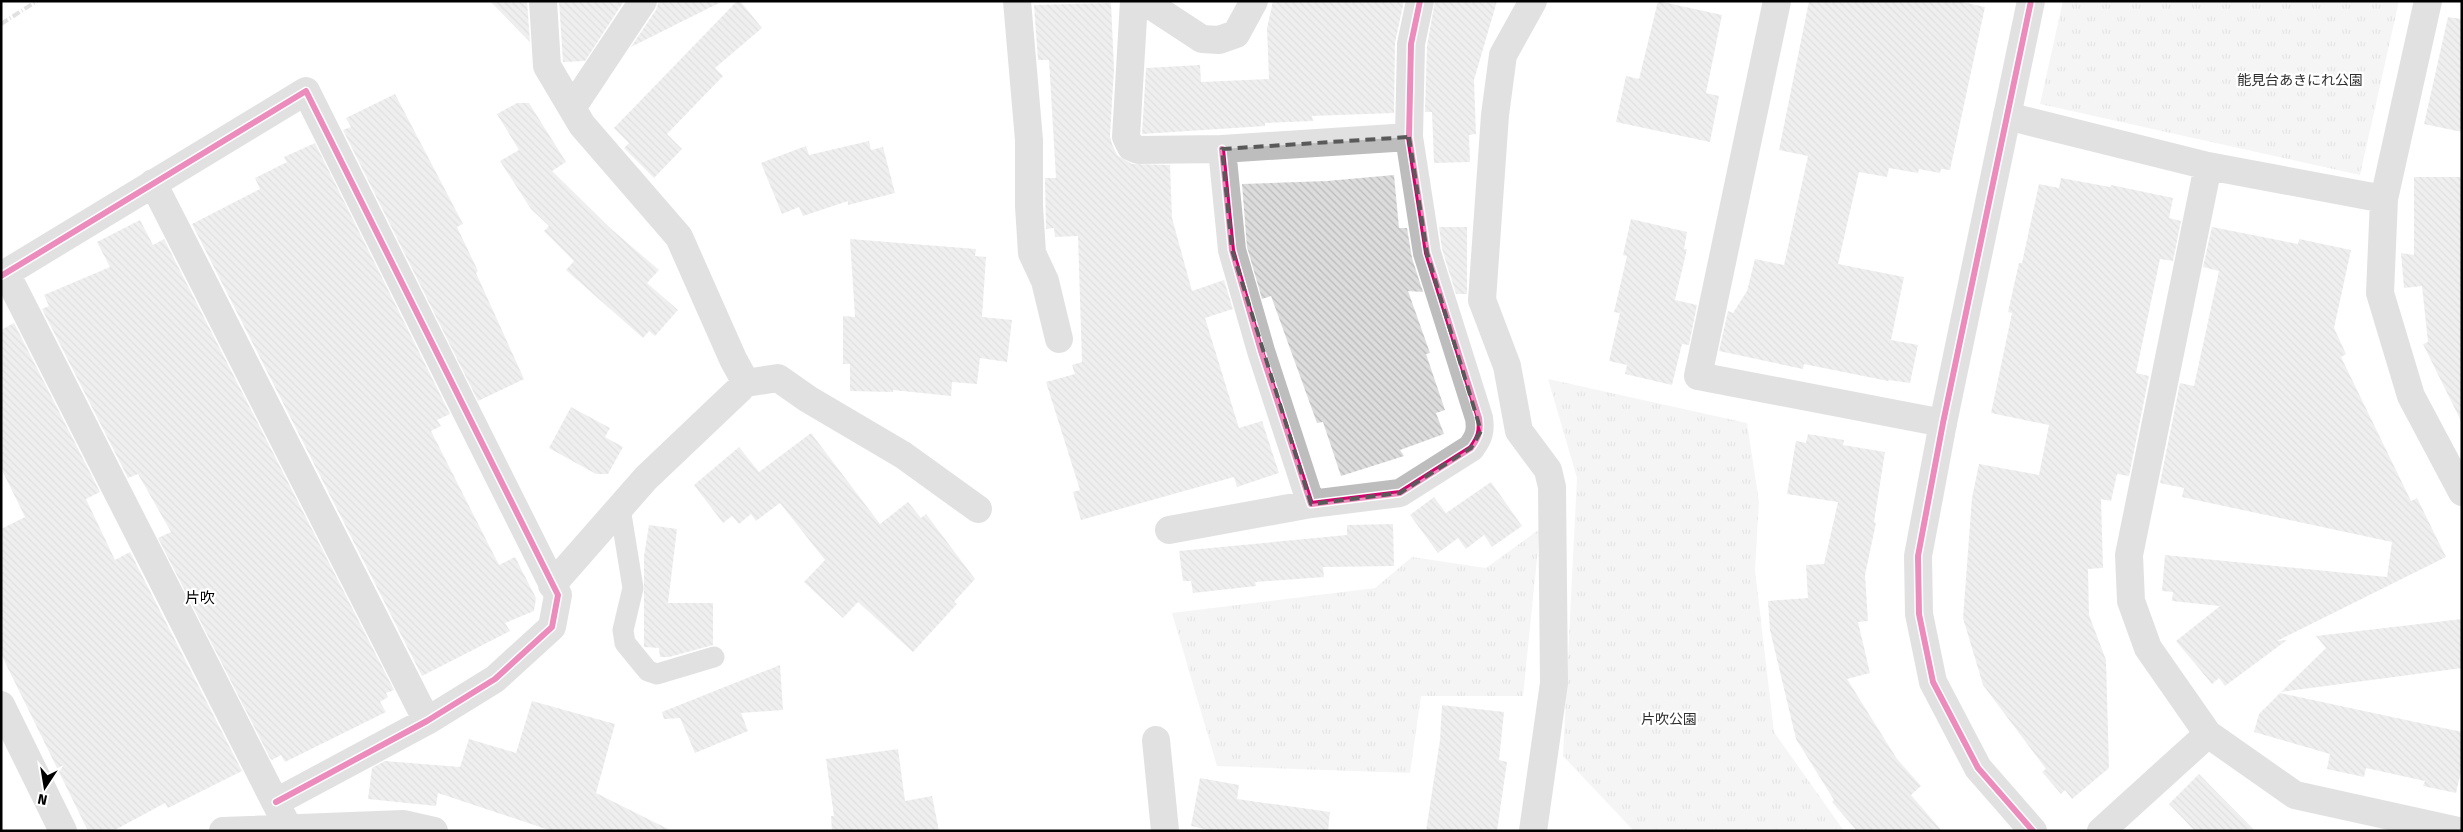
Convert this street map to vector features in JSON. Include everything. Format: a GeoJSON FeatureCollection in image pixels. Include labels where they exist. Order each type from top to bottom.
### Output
{"type":"FeatureCollection","features":[{"type":"Feature","properties":{"kind":"street"},"geometry":{"type":"LineString","coordinates":[[543,1],[547,66],[582,125],[679,237],[733,359],[746,383]]}},
{"type":"Feature","properties":{"kind":"street"},"geometry":{"type":"LineString","coordinates":[[572,108],[643,1]]}},
{"type":"Feature","properties":{"kind":"street"},"geometry":{"type":"LineString","coordinates":[[1017,1],[1029,140],[1029,206],[1032,253],[1045,281],[1059,339]]}},
{"type":"Feature","properties":{"kind":"street"},"geometry":{"type":"LineString","coordinates":[[1134,1],[1128,144],[1131,148],[1138,150],[1222,149],[1409,137]]}},
{"type":"Feature","properties":{"kind":"street"},"geometry":{"type":"LineString","coordinates":[[1144,1],[1202,40],[1219,40],[1236,34],[1254,1]]}},
{"type":"Feature","properties":{"kind":"street"},"geometry":{"type":"LineString","coordinates":[[1169,530],[1311,504],[1400,493],[1471,448],[1478,440],[1480,431],[1479,418],[1427,253],[1409,137],[1411,44],[1420,1]]}},
{"type":"Feature","properties":{"kind":"street"},"geometry":{"type":"LineString","coordinates":[[1533,1],[1503,55],[1495,115],[1482,300],[1507,366],[1519,431],[1548,470],[1552,487],[1554,683],[1533,831]]}},
{"type":"Feature","properties":{"kind":"street"},"geometry":{"type":"LineString","coordinates":[[1777,1],[1698,376],[1943,423]]}},
{"type":"Feature","properties":{"kind":"street"},"geometry":{"type":"LineString","coordinates":[[2031,1],[1943,423],[1918,556],[1919,614],[1933,682],[1978,768],[2033,831]]}},
{"type":"Feature","properties":{"kind":"street"},"geometry":{"type":"LineString","coordinates":[[2428,1],[2384,199],[2380,293],[2411,396],[2462,492]]}},
{"type":"Feature","properties":{"kind":"street"},"geometry":{"type":"LineString","coordinates":[[276,802],[427,721],[495,680],[552,627],[558,595],[306,91],[4,274],[289,829]]}},
{"type":"Feature","properties":{"kind":"street"},"geometry":{"type":"LineString","coordinates":[[2006,116],[2208,166],[2384,199]]}},
{"type":"Feature","properties":{"kind":"street"},"geometry":{"type":"LineString","coordinates":[[1222,149],[1232,250],[1261,351],[1311,504]]}},
{"type":"Feature","properties":{"kind":"street"},"geometry":{"type":"LineString","coordinates":[[2208,166],[2129,555],[2131,600],[2148,648],[2208,734],[2294,795],[2458,831]]}},
{"type":"Feature","properties":{"kind":"street"},"geometry":{"type":"LineString","coordinates":[[153,183],[427,721]]}},
{"type":"Feature","properties":{"kind":"street"},"geometry":{"type":"LineString","coordinates":[[552,585],[646,478],[746,383],[778,378],[808,399],[903,456],[978,509]]}},
{"type":"Feature","properties":{"kind":"street"},"geometry":{"type":"LineString","coordinates":[[1478,440],[1519,431]]}},
{"type":"Feature","properties":{"kind":"street"},"geometry":{"type":"LineString","coordinates":[[1,705],[63,831]]}},
{"type":"Feature","properties":{"kind":"street"},"geometry":{"type":"LineString","coordinates":[[2101,831],[2208,734]]}},
{"type":"Feature","properties":{"kind":"street"},"geometry":{"type":"LineString","coordinates":[[1156,740],[1165,831]]}},
{"type":"Feature","properties":{"kind":"street"},"geometry":{"type":"LineString","coordinates":[[223,831],[403,824],[434,831]]}},
{"type":"Feature","properties":{"kind":"lane"},"geometry":{"type":"LineString","coordinates":[[620,508],[633,588],[623,630],[625,643],[648,671],[656,674],[714,657]]}},
{"type":"Feature","properties":{"kind":"highlighted area"},"geometry":{"type":"Polygon","coordinates":[[[1409,137],[1427,253],[1481,431],[1471,448],[1400,493],[1311,504],[1232,250],[1222,149],[1409,137]]]}},
{"type":"Feature","properties":{"kind":"green space","name":"能見台あきにれ公園"},"geometry":{"type":"Polygon","coordinates":[[[2063,1],[2399,1],[2360,175],[2040,104],[2063,1]]]}},
{"type":"Feature","properties":{"kind":"green space","name":"片吹公園"},"geometry":{"type":"Polygon","coordinates":[[[1548,379],[1747,423],[1759,502],[1755,570],[1774,732],[1844,831],[1634,831],[1563,756],[1577,478],[1548,379]]]}},
{"type":"Feature","properties":{"kind":"green space"},"geometry":{"type":"Polygon","coordinates":[[[1540,529],[1523,696],[1421,696],[1410,773],[1217,766],[1172,613],[1375,588],[1412,557],[1486,568],[1540,529]]]}},
{"type":"Feature","properties":{"kind":"building"},"geometry":{"type":"Polygon","coordinates":[[[490,1],[527,1],[530,42],[490,1]]]}},
{"type":"Feature","properties":{"kind":"building"},"geometry":{"type":"Polygon","coordinates":[[[559,1],[624,1],[585,61],[563,62],[559,1]]]}},
{"type":"Feature","properties":{"kind":"building"},"geometry":{"type":"Polygon","coordinates":[[[659,1],[723,1],[631,47],[656,10],[659,1]]]}},
{"type":"Feature","properties":{"kind":"building"},"geometry":{"type":"Polygon","coordinates":[[[737,1],[740,1],[762,28],[715,68],[723,76],[667,134],[682,149],[654,178],[624,148],[629,143],[614,128],[737,1]]]}},
{"type":"Feature","properties":{"kind":"building"},"geometry":{"type":"Polygon","coordinates":[[[1273,1],[1404,1],[1395,43],[1394,113],[1312,116],[1313,121],[1265,123],[1265,126],[1142,134],[1146,68],[1200,65],[1201,82],[1269,79],[1267,28],[1273,1]]]}},
{"type":"Feature","properties":{"kind":"building"},"geometry":{"type":"Polygon","coordinates":[[[1435,1],[1497,1],[1474,80],[1476,134],[1469,135],[1470,162],[1434,163],[1432,112],[1425,112],[1427,46],[1435,1]]]}},
{"type":"Feature","properties":{"kind":"building"},"geometry":{"type":"Polygon","coordinates":[[[1658,1],[1722,15],[1706,93],[1719,96],[1710,142],[1616,122],[1626,76],[1639,79],[1658,1]]]}},
{"type":"Feature","properties":{"kind":"building"},"geometry":{"type":"Polygon","coordinates":[[[1809,1],[1958,1],[1985,7],[1950,170],[1941,169],[1940,173],[1919,169],[1918,173],[1889,168],[1887,177],[1859,172],[1838,264],[1904,277],[1891,340],[1918,345],[1910,383],[1888,381],[1804,364],[1803,369],[1719,351],[1728,311],[1733,313],[1747,291],[1755,259],[1784,265],[1808,156],[1779,150],[1809,1]]]}},
{"type":"Feature","properties":{"kind":"building"},"geometry":{"type":"Polygon","coordinates":[[[1111,3],[1114,69],[1110,136],[1112,144],[1117,155],[1132,164],[1170,165],[1172,218],[1192,291],[1224,280],[1233,309],[1205,318],[1239,428],[1262,421],[1279,473],[1237,487],[1234,477],[1081,520],[1073,492],[1080,490],[1046,382],[1075,374],[1072,365],[1082,362],[1078,236],[1055,237],[1054,228],[1046,229],[1045,178],[1056,178],[1049,60],[1038,60],[1034,5],[1111,3]]]}},
{"type":"Feature","properties":{"kind":"building"},"geometry":{"type":"Polygon","coordinates":[[[2448,17],[2462,19],[2462,132],[2424,124],[2448,17]]]}},
{"type":"Feature","properties":{"kind":"building"},"geometry":{"type":"Polygon","coordinates":[[[395,94],[463,224],[457,227],[524,379],[478,401],[343,130],[351,127],[346,118],[395,94]]]}},
{"type":"Feature","properties":{"kind":"building"},"geometry":{"type":"Polygon","coordinates":[[[517,103],[529,103],[566,162],[552,171],[610,228],[659,270],[647,283],[678,310],[655,336],[649,331],[643,338],[566,270],[574,261],[544,231],[549,226],[531,209],[500,161],[519,150],[497,114],[517,103]]]}},
{"type":"Feature","properties":{"kind":"building"},"geometry":{"type":"Polygon","coordinates":[[[869,141],[871,150],[883,147],[895,193],[848,205],[848,201],[803,216],[799,207],[782,214],[761,163],[806,146],[809,155],[869,141]]]}},
{"type":"Feature","properties":{"kind":"building"},"geometry":{"type":"Polygon","coordinates":[[[315,143],[450,414],[437,420],[441,426],[431,431],[499,565],[515,557],[536,598],[534,611],[505,623],[510,631],[422,676],[192,224],[260,189],[255,178],[287,162],[284,157],[315,143]]]}},
{"type":"Feature","properties":{"kind":"building"},"geometry":{"type":"Polygon","coordinates":[[[1394,175],[1399,228],[1407,228],[1412,258],[1423,292],[1408,291],[1430,353],[1426,354],[1445,410],[1436,413],[1444,434],[1400,450],[1404,456],[1341,476],[1323,422],[1317,423],[1271,296],[1262,299],[1247,247],[1242,184],[1327,181],[1394,175]]]}},
{"type":"Feature","properties":{"kind":"building"},"geometry":{"type":"Polygon","coordinates":[[[2414,177],[2462,177],[2462,423],[2423,344],[2428,342],[2422,286],[2404,288],[2401,253],[2414,255],[2414,177]]]}},
{"type":"Feature","properties":{"kind":"building"},"geometry":{"type":"Polygon","coordinates":[[[2061,178],[2110,187],[2111,185],[2173,198],[2169,218],[2181,221],[2173,261],[2160,259],[2136,373],[2149,376],[2129,476],[2117,474],[2111,501],[2101,499],[2103,568],[2088,569],[2089,615],[2106,660],[2109,768],[2072,799],[2065,790],[2061,794],[2042,772],[2046,769],[1983,685],[1963,618],[1972,498],[1979,464],[2039,475],[2049,425],[1991,413],[2012,313],[2008,312],[2019,263],[2022,263],[2039,184],[2059,188],[2061,178]]]}},
{"type":"Feature","properties":{"kind":"building"},"geometry":{"type":"Polygon","coordinates":[[[1631,219],[1687,232],[1684,249],[1687,249],[1675,300],[1697,305],[1689,345],[1682,344],[1672,385],[1625,374],[1627,365],[1609,361],[1620,313],[1614,312],[1627,256],[1623,255],[1631,219]]]}},
{"type":"Feature","properties":{"kind":"building"},"geometry":{"type":"Polygon","coordinates":[[[140,220],[153,245],[164,239],[394,690],[386,693],[388,697],[380,702],[386,712],[285,762],[281,755],[272,760],[270,758],[158,538],[171,532],[138,474],[128,478],[42,309],[49,306],[44,295],[110,267],[97,242],[140,220]]]}},
{"type":"Feature","properties":{"kind":"building"},"geometry":{"type":"Polygon","coordinates":[[[1439,227],[1467,227],[1467,294],[1456,294],[1442,249],[1439,227]]]}},
{"type":"Feature","properties":{"kind":"building"},"geometry":{"type":"Polygon","coordinates":[[[2212,227],[2298,244],[2299,239],[2351,250],[2334,328],[2346,354],[2341,357],[2411,501],[2417,498],[2446,557],[2277,641],[2287,640],[2225,686],[2219,678],[2212,684],[2176,641],[2220,606],[2172,601],[2173,592],[2162,591],[2165,555],[2387,577],[2392,542],[2182,497],[2184,488],[2160,483],[2180,383],[2194,386],[2219,271],[2203,267],[2212,227]]]}},
{"type":"Feature","properties":{"kind":"building"},"geometry":{"type":"Polygon","coordinates":[[[850,239],[976,249],[975,256],[986,257],[982,317],[1012,320],[1007,362],[980,358],[977,384],[952,382],[951,396],[893,390],[893,392],[850,391],[850,364],[843,364],[843,316],[855,317],[850,239]]]}},
{"type":"Feature","properties":{"kind":"building"},"geometry":{"type":"Polygon","coordinates":[[[14,323],[100,492],[86,499],[115,560],[130,552],[242,771],[168,808],[165,803],[113,831],[88,831],[1,654],[1,529],[25,517],[1,468],[1,330],[14,323]]]}},
{"type":"Feature","properties":{"kind":"building"},"geometry":{"type":"Polygon","coordinates":[[[571,407],[610,428],[605,437],[623,447],[608,474],[596,474],[549,448],[571,407]]]}},
{"type":"Feature","properties":{"kind":"building"},"geometry":{"type":"Polygon","coordinates":[[[811,433],[880,524],[908,502],[921,518],[926,514],[975,579],[954,602],[957,604],[913,652],[858,602],[843,618],[804,582],[825,560],[780,503],[756,521],[751,514],[739,524],[732,516],[723,523],[694,485],[739,447],[759,472],[811,433]]]}},
{"type":"Feature","properties":{"kind":"building"},"geometry":{"type":"Polygon","coordinates":[[[1808,434],[1844,440],[1843,445],[1885,452],[1874,522],[1876,523],[1865,575],[1868,621],[1858,622],[1870,673],[1847,679],[1897,759],[1921,786],[1911,795],[1942,831],[1857,831],[1832,802],[1834,800],[1796,739],[1770,630],[1768,601],[1808,598],[1806,565],[1824,564],[1838,502],[1787,494],[1796,441],[1806,443],[1808,434]]]}},
{"type":"Feature","properties":{"kind":"building"},"geometry":{"type":"Polygon","coordinates":[[[1491,482],[1522,526],[1492,547],[1484,535],[1466,549],[1458,538],[1438,553],[1410,515],[1434,497],[1446,513],[1491,482]]]}},
{"type":"Feature","properties":{"kind":"building"},"geometry":{"type":"Polygon","coordinates":[[[1393,524],[1394,566],[1323,567],[1324,577],[1255,582],[1256,586],[1193,593],[1191,581],[1183,581],[1179,551],[1347,535],[1347,525],[1393,524]]]}},
{"type":"Feature","properties":{"kind":"building"},"geometry":{"type":"Polygon","coordinates":[[[649,525],[677,529],[668,603],[713,603],[713,645],[669,657],[660,657],[659,648],[644,647],[644,556],[649,525]]]}},
{"type":"Feature","properties":{"kind":"building"},"geometry":{"type":"Polygon","coordinates":[[[2462,619],[2462,668],[2281,692],[2326,648],[2316,636],[2462,619]]]}},
{"type":"Feature","properties":{"kind":"building"},"geometry":{"type":"Polygon","coordinates":[[[780,665],[783,710],[741,713],[748,731],[695,753],[680,718],[664,719],[662,712],[780,665]]]}},
{"type":"Feature","properties":{"kind":"building"},"geometry":{"type":"Polygon","coordinates":[[[2280,693],[2462,732],[2462,767],[2456,793],[2423,786],[2425,781],[2366,768],[2364,777],[2327,769],[2330,754],[2254,732],[2259,714],[2280,693]]]}},
{"type":"Feature","properties":{"kind":"building"},"geometry":{"type":"Polygon","coordinates":[[[532,701],[615,724],[596,793],[672,831],[552,831],[438,793],[436,806],[368,799],[372,768],[385,761],[460,767],[469,739],[516,753],[532,701]]]}},
{"type":"Feature","properties":{"kind":"building"},"geometry":{"type":"Polygon","coordinates":[[[1442,705],[1504,712],[1499,760],[1507,762],[1497,831],[1426,831],[1440,740],[1442,705]]]}},
{"type":"Feature","properties":{"kind":"building"},"geometry":{"type":"Polygon","coordinates":[[[898,749],[905,801],[932,796],[939,831],[832,831],[831,816],[834,816],[826,759],[898,749]]]}},
{"type":"Feature","properties":{"kind":"building"},"geometry":{"type":"Polygon","coordinates":[[[2199,774],[2255,831],[2195,831],[2169,804],[2199,774]]]}},
{"type":"Feature","properties":{"kind":"building"},"geometry":{"type":"Polygon","coordinates":[[[1200,778],[1239,785],[1237,799],[1330,812],[1328,831],[1213,831],[1191,826],[1200,778]]]}},
{"type":"Feature","properties":{"kind":"railway"},"geometry":{"type":"LineString","coordinates":[[1,24],[37,1]]}},
{"type":"Feature","properties":{"kind":"cycle path"},"geometry":{"type":"LineString","coordinates":[[1222,149],[1232,250],[1261,351],[1311,504],[1400,493],[1471,448],[1479,434],[1479,418],[1427,253],[1409,137],[1411,44],[1420,1]]}},
{"type":"Feature","properties":{"kind":"cycle path"},"geometry":{"type":"LineString","coordinates":[[2031,1],[1943,423],[1918,556],[1919,614],[1933,682],[1978,768],[2033,831]]}},
{"type":"Feature","properties":{"kind":"cycle path"},"geometry":{"type":"LineString","coordinates":[[1,276],[306,91],[558,595],[552,627],[495,679],[427,721],[276,802]]}},
{"type":"Feature","properties":{"kind":"district","name":"片吹"},"geometry":{"type":"Point","coordinates":[200,598]}}]}
